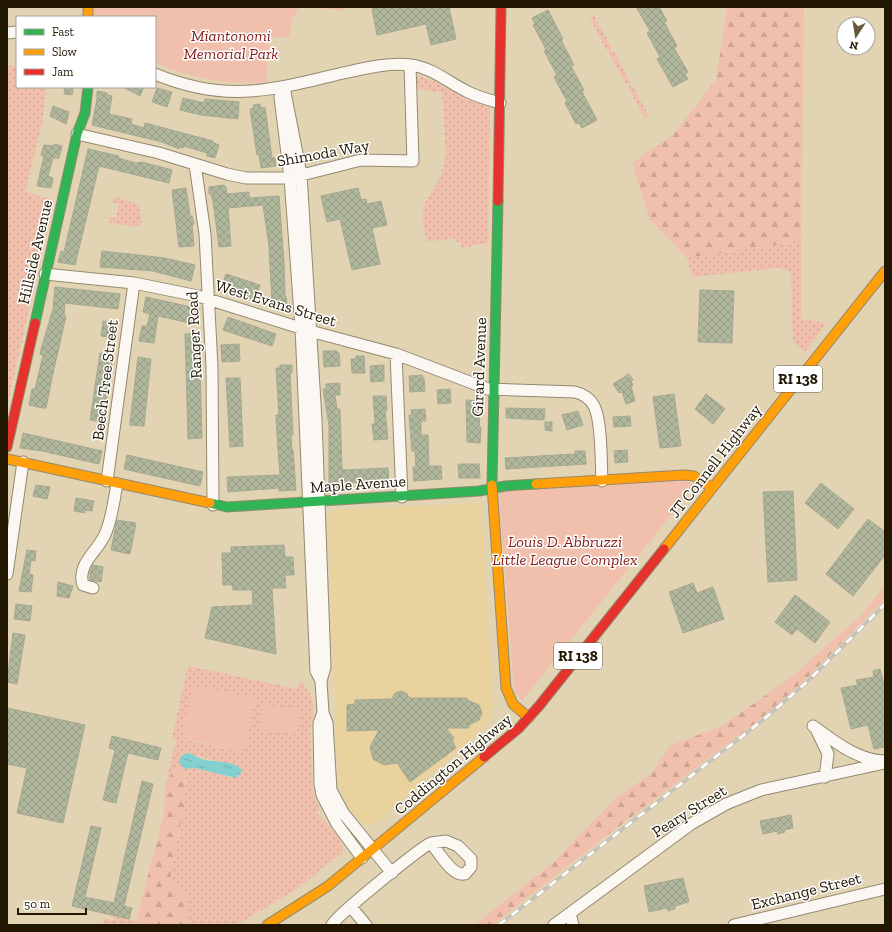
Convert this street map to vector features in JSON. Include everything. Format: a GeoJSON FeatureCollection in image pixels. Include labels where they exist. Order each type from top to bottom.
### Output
{"type":"FeatureCollection","features":[{"type":"Feature","properties":{"kind":"main road","name":"Girard Avenue"},"geometry":{"type":"LineString","coordinates":[[501,7],[491,489],[506,688],[513,704],[529,718]]}},
{"type":"Feature","properties":{"kind":"main road","name":"Hillside Avenue"},"geometry":{"type":"LineString","coordinates":[[7,447],[76,134],[85,113],[88,88]]}},
{"type":"Feature","properties":{"kind":"main road","name":"JT Connell Highway"},"geometry":{"type":"LineString","coordinates":[[628,594],[885,271]]}},
{"type":"Feature","properties":{"kind":"main road","name":"Maple Avenue"},"geometry":{"type":"LineString","coordinates":[[7,459],[213,505],[241,507],[491,489],[505,486],[687,475],[694,476],[712,488]]}},
{"type":"Feature","properties":{"kind":"main road","name":"Coddington Highway"},"geometry":{"type":"LineString","coordinates":[[266,925],[323,890],[496,749],[529,718],[628,594]]}},
{"type":"Feature","properties":{"kind":"street"},"geometry":{"type":"LineString","coordinates":[[156,74],[171,81],[208,91],[257,92],[281,88],[378,65],[410,65],[432,71],[469,92],[500,103]]}},
{"type":"Feature","properties":{"kind":"street","name":"Shimoda Way"},"geometry":{"type":"LineString","coordinates":[[76,134],[246,178],[290,178],[361,160],[413,161],[410,65]]}},
{"type":"Feature","properties":{"kind":"street"},"geometry":{"type":"LineString","coordinates":[[281,88],[301,174],[305,329]]}},
{"type":"Feature","properties":{"kind":"street"},"geometry":{"type":"LineString","coordinates":[[281,88],[305,329],[316,420],[314,502],[325,667],[321,681],[323,713],[327,723],[329,782],[332,794],[344,814],[392,873]]}},
{"type":"Feature","properties":{"kind":"street","name":"Ranger Road"},"geometry":{"type":"LineString","coordinates":[[195,164],[205,234],[212,383],[213,505]]}},
{"type":"Feature","properties":{"kind":"street","name":"West Evans Street"},"geometry":{"type":"LineString","coordinates":[[45,274],[134,283],[208,299],[305,329],[396,354],[492,390],[575,392],[588,398],[594,406],[598,419],[602,481]]}},
{"type":"Feature","properties":{"kind":"street","name":"Beech Tree Street"},"geometry":{"type":"LineString","coordinates":[[93,588],[83,584],[83,573],[86,562],[106,533],[134,283]]}},
{"type":"Feature","properties":{"kind":"street"},"geometry":{"type":"LineString","coordinates":[[396,354],[402,496]]}},
{"type":"Feature","properties":{"kind":"street"},"geometry":{"type":"LineString","coordinates":[[7,574],[23,462]]}},
{"type":"Feature","properties":{"kind":"street"},"geometry":{"type":"LineString","coordinates":[[323,713],[319,723],[320,784],[322,795],[337,824],[362,858]]}},
{"type":"Feature","properties":{"kind":"street"},"geometry":{"type":"LineString","coordinates":[[825,777],[828,754],[822,739],[813,726],[856,753],[873,760],[885,762]]}},
{"type":"Feature","properties":{"kind":"street","name":"Peary Street"},"geometry":{"type":"LineString","coordinates":[[554,925],[691,824],[726,804],[761,790],[825,777],[885,762]]}},
{"type":"Feature","properties":{"kind":"street"},"geometry":{"type":"LineString","coordinates":[[332,925],[351,907],[423,847],[431,843]]}},
{"type":"Feature","properties":{"kind":"street","name":"Exchange Street"},"geometry":{"type":"LineString","coordinates":[[734,925],[885,889]]}},
{"type":"Feature","properties":{"kind":"street"},"geometry":{"type":"LineString","coordinates":[[351,907],[366,925]]}},
{"type":"Feature","properties":{"kind":"street"},"geometry":{"type":"LineString","coordinates":[[570,913],[573,925]]}},
{"type":"Feature","properties":{"kind":"shaded area"},"geometry":{"type":"Polygon","coordinates":[[[481,503],[493,703],[491,719],[484,729],[371,827],[362,822],[350,810],[338,784],[328,528],[326,517],[334,510],[481,503]]]}},
{"type":"Feature","properties":{"kind":"green space","name":"Miantonomi Memorial Park"},"geometry":{"type":"Polygon","coordinates":[[[93,7],[299,7],[292,20],[289,37],[270,37],[266,82],[251,83],[209,79],[182,73],[156,63],[156,16],[94,16],[93,7]]]}},
{"type":"Feature","properties":{"kind":"green space","name":"Miantonomi Memorial Park"},"geometry":{"type":"Polygon","coordinates":[[[312,7],[345,7],[344,11],[312,7]]]}},
{"type":"Feature","properties":{"kind":"green space"},"geometry":{"type":"Polygon","coordinates":[[[727,7],[804,7],[801,241],[687,258],[650,220],[632,163],[673,135],[716,80],[727,7]]]}},
{"type":"Feature","properties":{"kind":"green space"},"geometry":{"type":"Polygon","coordinates":[[[594,16],[612,48],[607,51],[590,18],[594,16]]]}},
{"type":"Feature","properties":{"kind":"green space"},"geometry":{"type":"Polygon","coordinates":[[[613,50],[631,83],[627,85],[608,52],[613,50]]]}},
{"type":"Feature","properties":{"kind":"green space"},"geometry":{"type":"Polygon","coordinates":[[[16,65],[16,88],[46,88],[42,123],[25,192],[54,200],[7,406],[7,67],[16,65]]]}},
{"type":"Feature","properties":{"kind":"green space"},"geometry":{"type":"Polygon","coordinates":[[[416,76],[436,82],[467,100],[490,108],[488,243],[462,248],[460,242],[456,242],[454,238],[427,242],[422,219],[424,205],[441,176],[446,155],[442,92],[416,89],[414,78],[416,76]]]}},
{"type":"Feature","properties":{"kind":"green space"},"geometry":{"type":"Polygon","coordinates":[[[632,85],[649,116],[645,118],[628,87],[632,85]]]}},
{"type":"Feature","properties":{"kind":"green space"},"geometry":{"type":"Polygon","coordinates":[[[116,197],[138,205],[142,221],[140,225],[136,227],[110,223],[109,217],[116,218],[119,204],[112,202],[116,197]]]}},
{"type":"Feature","properties":{"kind":"green space"},"geometry":{"type":"Polygon","coordinates":[[[801,241],[801,319],[826,323],[805,352],[793,342],[791,272],[779,268],[692,277],[687,258],[801,241]]]}},
{"type":"Feature","properties":{"kind":"green space","name":"Louis D. Abbruzzi Little League Complex"},"geometry":{"type":"Polygon","coordinates":[[[680,479],[695,485],[522,701],[514,691],[499,495],[501,492],[680,479]]]}},
{"type":"Feature","properties":{"kind":"green space"},"geometry":{"type":"Polygon","coordinates":[[[885,586],[885,599],[804,681],[759,720],[592,847],[493,925],[474,925],[554,862],[617,797],[651,774],[671,745],[720,727],[789,679],[859,617],[885,586]]]}},
{"type":"Feature","properties":{"kind":"green space"},"geometry":{"type":"Polygon","coordinates":[[[188,666],[297,689],[299,682],[305,683],[304,686],[310,694],[313,706],[313,718],[310,728],[313,794],[320,810],[316,812],[337,835],[343,852],[295,890],[236,925],[185,925],[187,922],[184,894],[171,882],[170,874],[186,792],[185,774],[178,768],[171,773],[165,788],[176,739],[172,738],[188,666]],[[186,740],[238,751],[245,748],[246,742],[186,740]],[[189,753],[188,769],[195,768],[230,777],[238,767],[201,757],[189,753]]]}},
{"type":"Feature","properties":{"kind":"green space"},"geometry":{"type":"Polygon","coordinates":[[[193,685],[254,698],[255,700],[244,750],[238,751],[184,738],[183,731],[193,685]]]}},
{"type":"Feature","properties":{"kind":"green space"},"geometry":{"type":"Polygon","coordinates":[[[262,705],[300,709],[298,734],[259,730],[262,705]]]}},
{"type":"Feature","properties":{"kind":"green space"},"geometry":{"type":"Polygon","coordinates":[[[178,768],[184,774],[186,785],[185,802],[170,874],[174,883],[183,891],[187,898],[189,906],[188,918],[185,925],[141,925],[137,921],[138,914],[164,814],[165,788],[171,773],[178,768]]]}},
{"type":"Feature","properties":{"kind":"green space"},"geometry":{"type":"Polygon","coordinates":[[[114,916],[137,921],[141,925],[103,925],[104,918],[113,921],[114,916]]]}},
{"type":"Feature","properties":{"kind":"water"},"geometry":{"type":"Polygon","coordinates":[[[189,753],[201,759],[227,762],[241,769],[241,773],[236,778],[195,768],[185,769],[180,765],[179,759],[184,754],[189,753]]]}},
{"type":"Feature","properties":{"kind":"building"},"geometry":{"type":"Polygon","coordinates":[[[383,7],[449,7],[456,39],[431,45],[426,24],[377,35],[372,9],[383,7]]]}},
{"type":"Feature","properties":{"kind":"building"},"geometry":{"type":"Polygon","coordinates":[[[636,7],[659,7],[667,21],[664,22],[677,46],[674,48],[688,72],[685,74],[688,79],[673,87],[657,59],[660,57],[647,33],[650,31],[636,7]]]}},
{"type":"Feature","properties":{"kind":"building"},"geometry":{"type":"Polygon","coordinates":[[[548,10],[574,65],[571,66],[584,90],[582,92],[597,120],[582,128],[579,123],[576,124],[565,103],[567,101],[554,77],[557,75],[544,51],[546,49],[533,25],[535,24],[532,18],[548,10]]]}},
{"type":"Feature","properties":{"kind":"building"},"geometry":{"type":"Polygon","coordinates":[[[65,88],[73,88],[72,95],[64,94],[65,88]]]}},
{"type":"Feature","properties":{"kind":"building"},"geometry":{"type":"Polygon","coordinates":[[[125,88],[144,88],[140,96],[125,88]]]}},
{"type":"Feature","properties":{"kind":"building"},"geometry":{"type":"Polygon","coordinates":[[[157,88],[172,92],[167,107],[152,102],[157,88]]]}},
{"type":"Feature","properties":{"kind":"building"},"geometry":{"type":"Polygon","coordinates":[[[97,91],[107,93],[107,95],[112,96],[109,114],[132,119],[131,124],[144,128],[145,123],[213,141],[212,142],[219,145],[215,158],[207,156],[207,153],[184,146],[183,148],[179,147],[179,149],[162,142],[92,125],[97,91]]]}},
{"type":"Feature","properties":{"kind":"building"},"geometry":{"type":"Polygon","coordinates":[[[183,98],[204,103],[205,99],[239,102],[238,119],[201,115],[180,110],[183,98]]]}},
{"type":"Feature","properties":{"kind":"building"},"geometry":{"type":"Polygon","coordinates":[[[260,104],[261,108],[265,107],[272,158],[275,158],[276,166],[261,168],[259,154],[257,155],[250,109],[254,108],[253,105],[260,104]]]}},
{"type":"Feature","properties":{"kind":"building"},"geometry":{"type":"Polygon","coordinates":[[[53,106],[69,112],[66,124],[50,116],[53,106]]]}},
{"type":"Feature","properties":{"kind":"building"},"geometry":{"type":"Polygon","coordinates":[[[54,144],[62,146],[59,158],[53,158],[48,176],[53,178],[51,188],[37,186],[44,156],[41,155],[44,145],[54,146],[54,144]]]}},
{"type":"Feature","properties":{"kind":"building"},"geometry":{"type":"Polygon","coordinates":[[[88,149],[119,156],[118,158],[136,163],[142,162],[172,170],[169,183],[99,166],[75,265],[58,262],[61,251],[64,252],[88,149]]]}},
{"type":"Feature","properties":{"kind":"building"},"geometry":{"type":"Polygon","coordinates":[[[224,185],[226,187],[227,194],[249,192],[249,198],[279,196],[285,296],[287,304],[272,305],[269,246],[263,205],[228,208],[231,246],[219,247],[213,201],[211,194],[209,194],[209,187],[224,185]]]}},
{"type":"Feature","properties":{"kind":"building"},"geometry":{"type":"Polygon","coordinates":[[[186,188],[190,216],[192,216],[194,224],[192,225],[194,246],[179,247],[172,190],[186,188]]]}},
{"type":"Feature","properties":{"kind":"building"},"geometry":{"type":"Polygon","coordinates":[[[358,188],[361,200],[366,199],[367,204],[381,201],[387,225],[372,228],[380,264],[352,270],[340,219],[327,222],[321,196],[358,188]]]}},
{"type":"Feature","properties":{"kind":"building"},"geometry":{"type":"Polygon","coordinates":[[[102,251],[165,258],[195,265],[191,281],[153,271],[100,267],[102,251]]]}},
{"type":"Feature","properties":{"kind":"building"},"geometry":{"type":"Polygon","coordinates":[[[226,274],[260,285],[255,301],[221,288],[226,274]]]}},
{"type":"Feature","properties":{"kind":"building"},"geometry":{"type":"Polygon","coordinates":[[[55,287],[120,294],[118,309],[65,303],[64,316],[66,316],[46,408],[42,408],[29,405],[32,389],[35,389],[43,355],[40,354],[53,309],[55,287]]]}},
{"type":"Feature","properties":{"kind":"building"},"geometry":{"type":"Polygon","coordinates":[[[700,290],[734,291],[732,343],[698,342],[700,290]]]}},
{"type":"Feature","properties":{"kind":"building"},"geometry":{"type":"Polygon","coordinates":[[[146,297],[200,309],[198,316],[196,315],[194,324],[158,316],[154,343],[139,341],[142,326],[147,326],[150,314],[143,312],[146,297]]]}},
{"type":"Feature","properties":{"kind":"building"},"geometry":{"type":"Polygon","coordinates":[[[228,317],[276,334],[272,346],[223,330],[228,317]]]}},
{"type":"Feature","properties":{"kind":"building"},"geometry":{"type":"Polygon","coordinates":[[[103,321],[116,322],[115,338],[101,336],[103,321]]]}},
{"type":"Feature","properties":{"kind":"building"},"geometry":{"type":"Polygon","coordinates":[[[199,333],[202,438],[188,439],[185,334],[199,333]]]}},
{"type":"Feature","properties":{"kind":"building"},"geometry":{"type":"Polygon","coordinates":[[[239,344],[240,361],[222,362],[221,345],[239,344]]]}},
{"type":"Feature","properties":{"kind":"building"},"geometry":{"type":"Polygon","coordinates":[[[323,351],[337,351],[337,353],[339,353],[340,366],[324,367],[323,351]]]}},
{"type":"Feature","properties":{"kind":"building"},"geometry":{"type":"Polygon","coordinates":[[[100,353],[113,355],[103,422],[90,420],[100,353]]]}},
{"type":"Feature","properties":{"kind":"building"},"geometry":{"type":"Polygon","coordinates":[[[356,356],[364,356],[365,373],[352,373],[351,359],[356,359],[356,356]]]}},
{"type":"Feature","properties":{"kind":"building"},"geometry":{"type":"Polygon","coordinates":[[[138,357],[151,359],[144,426],[130,425],[138,357]]]}},
{"type":"Feature","properties":{"kind":"building"},"geometry":{"type":"Polygon","coordinates":[[[280,365],[292,365],[292,373],[290,373],[293,435],[291,435],[296,490],[279,491],[279,488],[228,492],[227,477],[280,475],[276,415],[279,415],[276,368],[280,368],[280,365]]]}},
{"type":"Feature","properties":{"kind":"building"},"geometry":{"type":"Polygon","coordinates":[[[384,365],[384,381],[371,382],[370,366],[384,365]]]}},
{"type":"Feature","properties":{"kind":"building"},"geometry":{"type":"Polygon","coordinates":[[[629,374],[633,380],[631,381],[633,385],[631,386],[635,401],[626,404],[622,392],[619,393],[613,384],[629,374]]]}},
{"type":"Feature","properties":{"kind":"building"},"geometry":{"type":"Polygon","coordinates":[[[422,375],[424,378],[425,391],[410,392],[409,376],[422,375]]]}},
{"type":"Feature","properties":{"kind":"building"},"geometry":{"type":"Polygon","coordinates":[[[226,378],[240,378],[243,446],[230,447],[226,378]]]}},
{"type":"Feature","properties":{"kind":"building"},"geometry":{"type":"Polygon","coordinates":[[[340,383],[340,395],[335,395],[337,409],[340,409],[342,469],[388,468],[389,484],[368,482],[346,483],[346,487],[329,488],[329,425],[323,389],[326,389],[326,384],[340,383]]]}},
{"type":"Feature","properties":{"kind":"building"},"geometry":{"type":"Polygon","coordinates":[[[450,389],[451,403],[438,404],[437,390],[450,389]]]}},
{"type":"Feature","properties":{"kind":"building"},"geometry":{"type":"Polygon","coordinates":[[[674,394],[681,446],[660,448],[653,397],[674,394]]]}},
{"type":"Feature","properties":{"kind":"building"},"geometry":{"type":"Polygon","coordinates":[[[706,394],[725,409],[713,424],[695,409],[706,394]]]}},
{"type":"Feature","properties":{"kind":"building"},"geometry":{"type":"Polygon","coordinates":[[[373,396],[386,396],[387,410],[385,411],[388,439],[374,440],[372,424],[375,424],[373,396]]]}},
{"type":"Feature","properties":{"kind":"building"},"geometry":{"type":"Polygon","coordinates":[[[466,400],[481,401],[479,427],[481,427],[480,443],[467,442],[466,400]]]}},
{"type":"Feature","properties":{"kind":"building"},"geometry":{"type":"Polygon","coordinates":[[[506,408],[545,409],[544,420],[506,418],[506,408]]]}},
{"type":"Feature","properties":{"kind":"building"},"geometry":{"type":"Polygon","coordinates":[[[425,409],[426,421],[421,421],[421,435],[428,435],[429,466],[441,466],[442,479],[414,481],[413,467],[416,467],[415,451],[412,451],[409,415],[412,415],[411,410],[425,409]]]}},
{"type":"Feature","properties":{"kind":"building"},"geometry":{"type":"Polygon","coordinates":[[[578,411],[583,425],[567,430],[562,415],[578,411]]]}},
{"type":"Feature","properties":{"kind":"building"},"geometry":{"type":"Polygon","coordinates":[[[630,416],[631,426],[614,427],[613,417],[630,416]]]}},
{"type":"Feature","properties":{"kind":"building"},"geometry":{"type":"Polygon","coordinates":[[[545,422],[552,422],[552,431],[545,430],[545,422]]]}},
{"type":"Feature","properties":{"kind":"building"},"geometry":{"type":"Polygon","coordinates":[[[23,433],[102,451],[99,464],[42,451],[20,448],[23,433]]]}},
{"type":"Feature","properties":{"kind":"building"},"geometry":{"type":"Polygon","coordinates":[[[627,450],[628,462],[615,463],[614,451],[627,450]]]}},
{"type":"Feature","properties":{"kind":"building"},"geometry":{"type":"Polygon","coordinates":[[[575,451],[585,451],[586,464],[506,469],[505,458],[575,454],[575,451]]]}},
{"type":"Feature","properties":{"kind":"building"},"geometry":{"type":"Polygon","coordinates":[[[127,455],[203,472],[200,486],[124,469],[127,455]]]}},
{"type":"Feature","properties":{"kind":"building"},"geometry":{"type":"Polygon","coordinates":[[[458,464],[479,464],[480,478],[459,478],[458,464]]]}},
{"type":"Feature","properties":{"kind":"building"},"geometry":{"type":"Polygon","coordinates":[[[821,483],[854,509],[838,529],[805,503],[821,483]]]}},
{"type":"Feature","properties":{"kind":"building"},"geometry":{"type":"Polygon","coordinates":[[[36,485],[50,487],[47,499],[33,496],[36,485]]]}},
{"type":"Feature","properties":{"kind":"building"},"geometry":{"type":"Polygon","coordinates":[[[793,491],[797,580],[768,582],[763,492],[793,491]]]}},
{"type":"Feature","properties":{"kind":"building"},"geometry":{"type":"Polygon","coordinates":[[[76,498],[94,501],[92,511],[85,510],[85,513],[74,511],[76,498]]]}},
{"type":"Feature","properties":{"kind":"building"},"geometry":{"type":"Polygon","coordinates":[[[868,519],[885,532],[885,555],[853,596],[826,574],[868,519]]]}},
{"type":"Feature","properties":{"kind":"building"},"geometry":{"type":"Polygon","coordinates":[[[117,520],[136,523],[130,554],[111,550],[117,520]]]}},
{"type":"Feature","properties":{"kind":"building"},"geometry":{"type":"Polygon","coordinates":[[[284,545],[285,557],[293,557],[294,575],[285,575],[286,588],[272,588],[276,654],[205,638],[212,607],[253,605],[252,590],[233,590],[232,585],[223,585],[222,553],[231,553],[231,547],[284,545]]]}},
{"type":"Feature","properties":{"kind":"building"},"geometry":{"type":"Polygon","coordinates":[[[27,550],[36,551],[35,561],[31,560],[29,574],[33,575],[31,592],[19,591],[27,550]]]}},
{"type":"Feature","properties":{"kind":"building"},"geometry":{"type":"Polygon","coordinates":[[[93,565],[103,567],[101,582],[90,580],[90,572],[93,565]]]}},
{"type":"Feature","properties":{"kind":"building"},"geometry":{"type":"Polygon","coordinates":[[[58,582],[73,586],[69,598],[57,596],[58,582]]]}},
{"type":"Feature","properties":{"kind":"building"},"geometry":{"type":"Polygon","coordinates":[[[693,583],[697,593],[713,587],[724,619],[683,633],[669,592],[693,583]]]}},
{"type":"Feature","properties":{"kind":"building"},"geometry":{"type":"Polygon","coordinates":[[[795,595],[830,622],[815,643],[797,629],[792,635],[775,622],[795,595]]]}},
{"type":"Feature","properties":{"kind":"building"},"geometry":{"type":"Polygon","coordinates":[[[16,604],[32,606],[30,621],[14,619],[16,604]]]}},
{"type":"Feature","properties":{"kind":"building"},"geometry":{"type":"Polygon","coordinates":[[[13,633],[25,635],[17,684],[7,682],[13,633]]]}},
{"type":"Feature","properties":{"kind":"building"},"geometry":{"type":"Polygon","coordinates":[[[880,669],[885,688],[885,747],[874,749],[868,725],[851,729],[841,688],[858,685],[856,680],[874,677],[873,671],[880,669]]]}},
{"type":"Feature","properties":{"kind":"building"},"geometry":{"type":"Polygon","coordinates":[[[401,691],[406,693],[410,698],[467,698],[467,700],[479,705],[482,713],[479,720],[469,725],[469,728],[446,728],[454,738],[452,740],[456,748],[410,782],[397,763],[384,765],[373,759],[370,747],[379,730],[347,731],[347,705],[355,704],[355,700],[392,699],[395,693],[401,691]]]}},
{"type":"Feature","properties":{"kind":"building"},"geometry":{"type":"Polygon","coordinates":[[[7,708],[85,725],[63,823],[17,813],[27,768],[7,764],[7,708]]]}},
{"type":"Feature","properties":{"kind":"building"},"geometry":{"type":"Polygon","coordinates":[[[112,736],[161,748],[158,760],[128,753],[116,803],[103,800],[115,750],[109,748],[112,736]]]}},
{"type":"Feature","properties":{"kind":"building"},"geometry":{"type":"Polygon","coordinates":[[[142,781],[153,784],[124,906],[132,908],[129,919],[72,906],[91,826],[101,828],[85,897],[114,903],[142,781]]]}},
{"type":"Feature","properties":{"kind":"building"},"geometry":{"type":"Polygon","coordinates":[[[791,815],[793,828],[784,830],[785,832],[778,834],[777,831],[763,834],[760,821],[791,815]]]}},
{"type":"Feature","properties":{"kind":"building"},"geometry":{"type":"Polygon","coordinates":[[[683,878],[689,902],[675,906],[675,909],[668,911],[667,908],[649,912],[644,886],[683,878]]]}},
{"type":"Feature","properties":{"kind":"railway"},"geometry":{"type":"LineString","coordinates":[[499,925],[763,720],[808,681],[885,604]]}},
{"type":"Feature","properties":{"kind":"traffic: fast"},"geometry":{"type":"LineString","coordinates":[[35,323],[77,134],[85,113],[88,88]]}},
{"type":"Feature","properties":{"kind":"traffic: fast"},"geometry":{"type":"LineString","coordinates":[[492,485],[498,201]]}},
{"type":"Feature","properties":{"kind":"traffic: fast"},"geometry":{"type":"LineString","coordinates":[[210,503],[227,507],[479,491],[505,486],[536,484]]}},
{"type":"Feature","properties":{"kind":"traffic: slow"},"geometry":{"type":"LineString","coordinates":[[88,7],[88,16]]}},
{"type":"Feature","properties":{"kind":"traffic: slow"},"geometry":{"type":"LineString","coordinates":[[664,549],[885,271]]}},
{"type":"Feature","properties":{"kind":"traffic: slow"},"geometry":{"type":"LineString","coordinates":[[7,459],[210,503]]}},
{"type":"Feature","properties":{"kind":"traffic: slow"},"geometry":{"type":"LineString","coordinates":[[536,484],[684,475],[694,476],[712,488]]}},
{"type":"Feature","properties":{"kind":"traffic: slow"},"geometry":{"type":"LineString","coordinates":[[492,485],[506,688],[513,704],[529,718]]}},
{"type":"Feature","properties":{"kind":"traffic: slow"},"geometry":{"type":"LineString","coordinates":[[267,925],[328,886],[484,757]]}},
{"type":"Feature","properties":{"kind":"traffic: jam"},"geometry":{"type":"LineString","coordinates":[[498,201],[501,7]]}},
{"type":"Feature","properties":{"kind":"traffic: jam"},"geometry":{"type":"LineString","coordinates":[[7,447],[35,323]]}},
{"type":"Feature","properties":{"kind":"traffic: jam"},"geometry":{"type":"LineString","coordinates":[[484,757],[519,728],[539,706],[664,549]]}}]}
